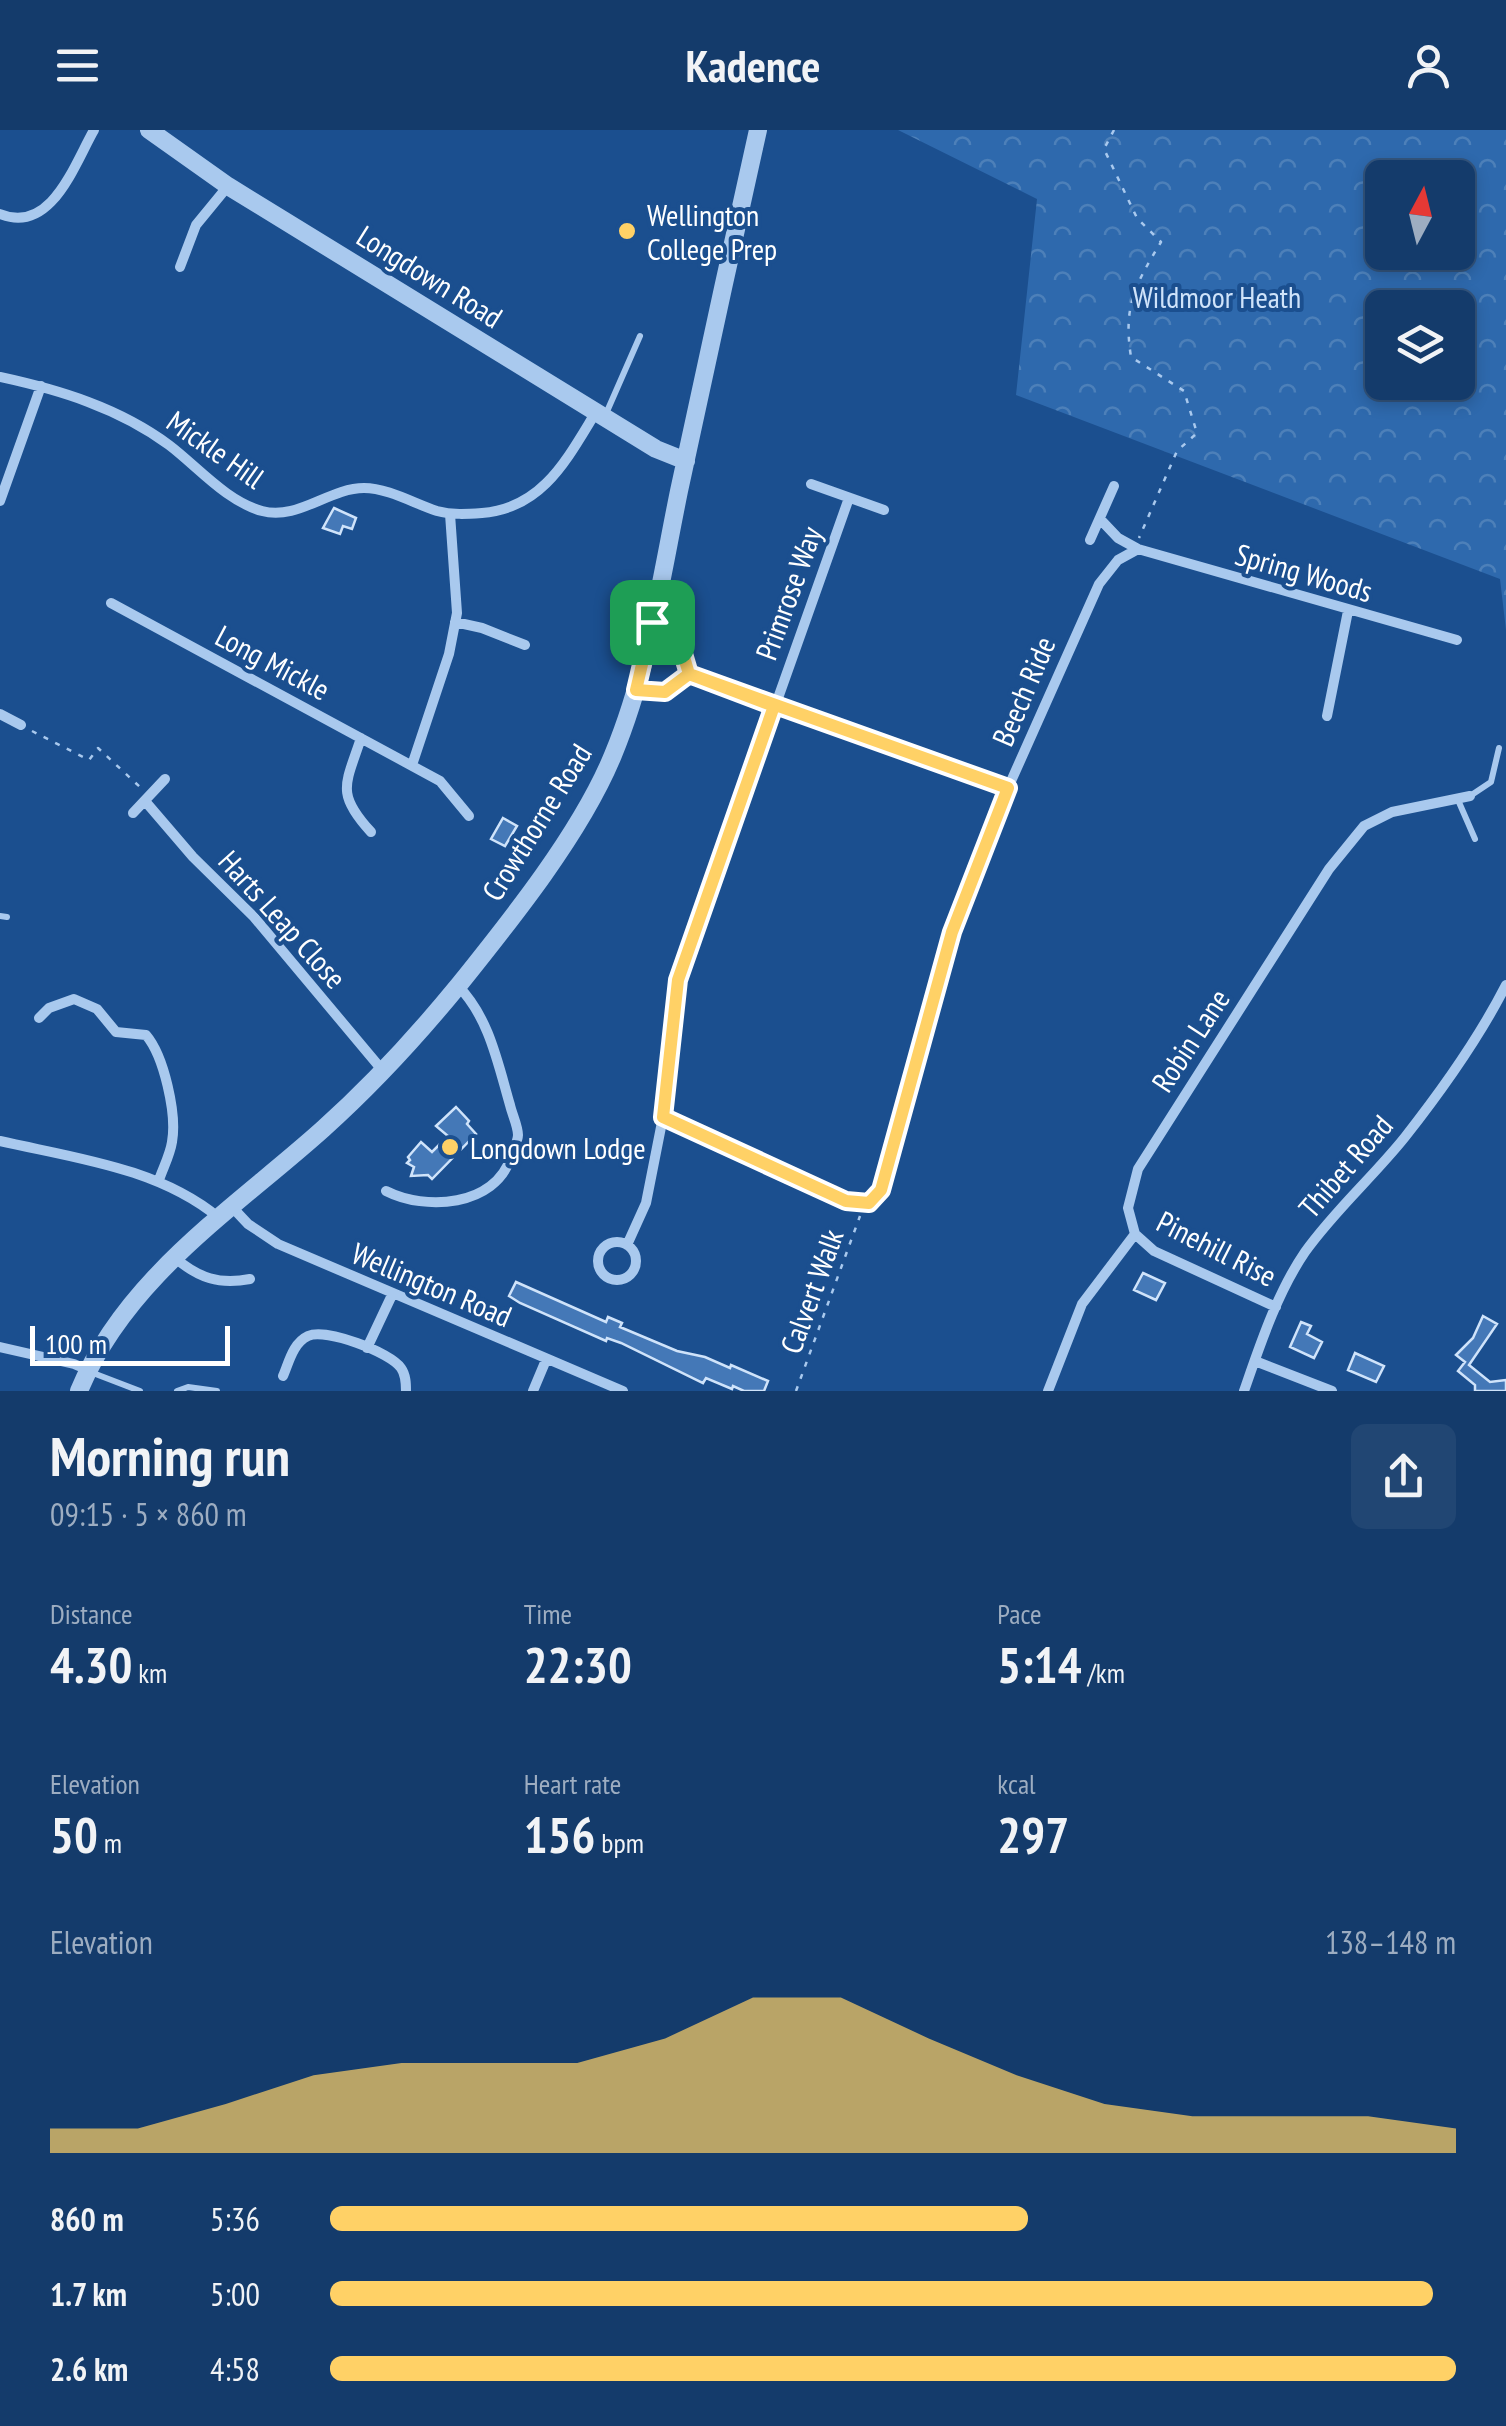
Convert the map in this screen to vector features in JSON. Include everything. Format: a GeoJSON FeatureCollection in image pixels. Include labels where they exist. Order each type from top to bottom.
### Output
{"type":"FeatureCollection","features":[{"type":"Feature","properties":{"kind":"street"},"geometry":{"type":"LineString","coordinates":[[0,214],[12,219],[36,216],[54,199],[94,130]]}},
{"type":"Feature","properties":{"kind":"street","name":"Longdown Road"},"geometry":{"type":"LineString","coordinates":[[149,130],[228,186],[656,450],[686,461]]}},
{"type":"Feature","properties":{"kind":"street","name":"Crowthorne Road"},"geometry":{"type":"LineString","coordinates":[[80,1391],[88,1370],[125,1311],[175,1258],[383,1071],[458,986],[579,819],[613,756],[636,690],[652,622],[758,130]]}},
{"type":"Feature","properties":{"kind":"street"},"geometry":{"type":"LineString","coordinates":[[180,267],[196,225],[228,186]]}},
{"type":"Feature","properties":{"kind":"street","name":"Mickle Hill"},"geometry":{"type":"LineString","coordinates":[[0,377],[41,386],[128,419],[167,443],[237,500],[264,512],[289,512],[342,490],[368,488],[450,514],[502,512],[538,494],[600,414]]}},
{"type":"Feature","properties":{"kind":"street"},"geometry":{"type":"LineString","coordinates":[[0,501],[41,386]]}},
{"type":"Feature","properties":{"kind":"street","name":"Primrose Way"},"geometry":{"type":"LineString","coordinates":[[811,484],[884,510]]}},
{"type":"Feature","properties":{"kind":"street"},"geometry":{"type":"LineString","coordinates":[[1090,540],[1114,486]]}},
{"type":"Feature","properties":{"kind":"street","name":"Primrose Way"},"geometry":{"type":"LineString","coordinates":[[627,1245],[646,1202],[663,1117],[678,980],[849,498]]}},
{"type":"Feature","properties":{"kind":"street"},"geometry":{"type":"LineString","coordinates":[[412,766],[448,654],[454,622],[450,514]]}},
{"type":"Feature","properties":{"kind":"street","name":"Spring Woods"},"geometry":{"type":"LineString","coordinates":[[1100,519],[1118,538],[1138,550],[1456,640]]}},
{"type":"Feature","properties":{"kind":"street"},"geometry":{"type":"LineString","coordinates":[[1118,538],[1118,560]]}},
{"type":"Feature","properties":{"kind":"street","name":"Beech Ride"},"geometry":{"type":"LineString","coordinates":[[863,1204],[876,1198],[881,1190],[952,932],[1008,788],[1098,584],[1118,560],[1138,550]]}},
{"type":"Feature","properties":{"kind":"street","name":"Long Mickle"},"geometry":{"type":"LineString","coordinates":[[110,603],[440,780],[470,816]]}},
{"type":"Feature","properties":{"kind":"street"},"geometry":{"type":"LineString","coordinates":[[1328,716],[1348,612]]}},
{"type":"Feature","properties":{"kind":"street"},"geometry":{"type":"LineString","coordinates":[[454,622],[525,645]]}},
{"type":"Feature","properties":{"kind":"street"},"geometry":{"type":"LineString","coordinates":[[652,622],[671,629],[689,674]]}},
{"type":"Feature","properties":{"kind":"street"},"geometry":{"type":"LineString","coordinates":[[689,674],[1008,788]]}},
{"type":"Feature","properties":{"kind":"street"},"geometry":{"type":"LineString","coordinates":[[636,690],[665,692],[689,674]]}},
{"type":"Feature","properties":{"kind":"street"},"geometry":{"type":"LineString","coordinates":[[0,714],[22,725]]}},
{"type":"Feature","properties":{"kind":"street"},"geometry":{"type":"LineString","coordinates":[[361,738],[345,787],[351,810],[371,832]]}},
{"type":"Feature","properties":{"kind":"street"},"geometry":{"type":"LineString","coordinates":[[134,814],[166,779]]}},
{"type":"Feature","properties":{"kind":"street","name":"Harts Leap Close"},"geometry":{"type":"LineString","coordinates":[[147,798],[193,857],[254,917],[383,1071]]}},
{"type":"Feature","properties":{"kind":"street","name":"Robin Lane"},"geometry":{"type":"LineString","coordinates":[[1135,1234],[1128,1208],[1138,1168],[1329,870],[1364,826],[1392,812],[1464,798]]}},
{"type":"Feature","properties":{"kind":"street","name":"Thibet Road"},"geometry":{"type":"LineString","coordinates":[[1244,1391],[1276,1307],[1304,1254],[1403,1139],[1450,1075],[1506,985]]}},
{"type":"Feature","properties":{"kind":"street"},"geometry":{"type":"LineString","coordinates":[[386,1191],[404,1200],[449,1203],[482,1192],[508,1166],[518,1136],[485,1026],[458,986]]}},
{"type":"Feature","properties":{"kind":"street"},"geometry":{"type":"LineString","coordinates":[[40,1018],[49,1008],[74,999],[96,1009],[116,1032],[146,1035],[155,1046],[174,1118],[172,1145],[159,1180]]}},
{"type":"Feature","properties":{"kind":"street"},"geometry":{"type":"LineString","coordinates":[[146,1035],[152,1024]]}},
{"type":"Feature","properties":{"kind":"street"},"geometry":{"type":"LineString","coordinates":[[663,1117],[846,1201],[863,1204]]}},
{"type":"Feature","properties":{"kind":"street","name":"Wellington Road"},"geometry":{"type":"LineString","coordinates":[[0,1141],[159,1180],[248,1224],[278,1244],[623,1391]]}},
{"type":"Feature","properties":{"kind":"street"},"geometry":{"type":"LineString","coordinates":[[1048,1391],[1082,1304],[1135,1234]]}},
{"type":"Feature","properties":{"kind":"street","name":"Pinehill Rise"},"geometry":{"type":"LineString","coordinates":[[1135,1234],[1154,1251],[1276,1307]]}},
{"type":"Feature","properties":{"kind":"street"},"geometry":{"type":"LineString","coordinates":[[175,1258],[196,1274],[219,1282],[250,1279]]}},
{"type":"Feature","properties":{"kind":"street"},"geometry":{"type":"LineString","coordinates":[[367,1348],[392,1294]]}},
{"type":"Feature","properties":{"kind":"street"},"geometry":{"type":"LineString","coordinates":[[283,1376],[295,1347],[305,1337],[323,1333],[388,1356],[402,1370],[406,1391]]}},
{"type":"Feature","properties":{"kind":"street"},"geometry":{"type":"LineString","coordinates":[[0,1346],[88,1370]]}},
{"type":"Feature","properties":{"kind":"street"},"geometry":{"type":"LineString","coordinates":[[533,1391],[546,1360]]}},
{"type":"Feature","properties":{"kind":"street"},"geometry":{"type":"LineString","coordinates":[[1255,1362],[1332,1391]]}},
{"type":"Feature","properties":{"kind":"lane"},"geometry":{"type":"LineString","coordinates":[[600,414],[640,336]]}},
{"type":"Feature","properties":{"kind":"lane"},"geometry":{"type":"LineString","coordinates":[[1475,839],[1464,798],[1492,782],[1499,748]]}},
{"type":"Feature","properties":{"kind":"lane"},"geometry":{"type":"LineString","coordinates":[[88,1370],[140,1391]]}},
{"type":"Feature","properties":{"kind":"lane"},"geometry":{"type":"LineString","coordinates":[[178,1391],[217,1391]]}},
{"type":"Feature","properties":{"kind":"path"},"geometry":{"type":"LineString","coordinates":[[1114,130],[1104,150],[1137,218],[1162,242],[1145,268],[1126,314],[1131,357],[1184,391],[1197,434],[1177,451],[1138,540],[1138,550]]}},
{"type":"Feature","properties":{"kind":"path"},"geometry":{"type":"LineString","coordinates":[[22,725],[89,760],[98,748],[147,798]]}},
{"type":"Feature","properties":{"kind":"path","name":"Calvert Walk"},"geometry":{"type":"LineString","coordinates":[[796,1391],[863,1204]]}},
{"type":"Feature","properties":{"kind":"green space","name":"Wildmoor Heath"},"geometry":{"type":"Polygon","coordinates":[[[898,130],[1506,130],[1506,630],[1500,579],[1016,395],[1037,199],[898,130]]]}},
{"type":"Feature","properties":{"kind":"building"},"geometry":{"type":"Polygon","coordinates":[[[334,508],[356,518],[352,529],[343,526],[340,534],[323,528],[334,508]]]}},
{"type":"Feature","properties":{"kind":"building"},"geometry":{"type":"Polygon","coordinates":[[[503,818],[517,826],[505,846],[491,839],[503,818]]]}},
{"type":"Feature","properties":{"kind":"building","name":"Longdown Lodge"},"geometry":{"type":"Polygon","coordinates":[[[456,1107],[476,1134],[432,1179],[428,1175],[411,1176],[414,1167],[407,1163],[408,1157],[421,1142],[432,1152],[448,1136],[436,1126],[456,1107]]]}},
{"type":"Feature","properties":{"kind":"building"},"geometry":{"type":"Polygon","coordinates":[[[1143,1273],[1165,1283],[1156,1300],[1134,1290],[1143,1273]]]}},
{"type":"Feature","properties":{"kind":"building"},"geometry":{"type":"Polygon","coordinates":[[[516,1282],[606,1322],[608,1317],[622,1323],[620,1327],[677,1351],[730,1368],[731,1365],[768,1381],[764,1391],[744,1391],[733,1386],[732,1389],[706,1378],[703,1383],[621,1343],[607,1338],[606,1341],[509,1296],[516,1282]]]}},
{"type":"Feature","properties":{"kind":"building"},"geometry":{"type":"Polygon","coordinates":[[[1483,1316],[1497,1324],[1469,1365],[1490,1382],[1506,1380],[1506,1391],[1475,1391],[1475,1385],[1458,1371],[1465,1362],[1456,1355],[1473,1338],[1483,1316]]]}},
{"type":"Feature","properties":{"kind":"building"},"geometry":{"type":"Polygon","coordinates":[[[1301,1322],[1311,1326],[1307,1334],[1322,1342],[1314,1358],[1290,1347],[1301,1322]]]}},
{"type":"Feature","properties":{"kind":"building"},"geometry":{"type":"Polygon","coordinates":[[[1355,1353],[1384,1366],[1376,1382],[1348,1370],[1355,1353]]]}},
{"type":"Feature","properties":{"kind":"place","name":"Wellington College Prep"},"geometry":{"type":"Point","coordinates":[627,231]}},
{"type":"Feature","properties":{"kind":"place","name":"Longdown Lodge"},"geometry":{"type":"Point","coordinates":[450,1147]}},
{"type":"Feature","properties":{"kind":"route"},"geometry":{"type":"LineString","coordinates":[[652,622],[636,690],[665,692],[689,674],[1008,788],[952,932],[881,1190],[869,1203],[846,1201],[663,1117],[678,980],[774,706],[689,674],[671,629],[652,622]]}}]}
